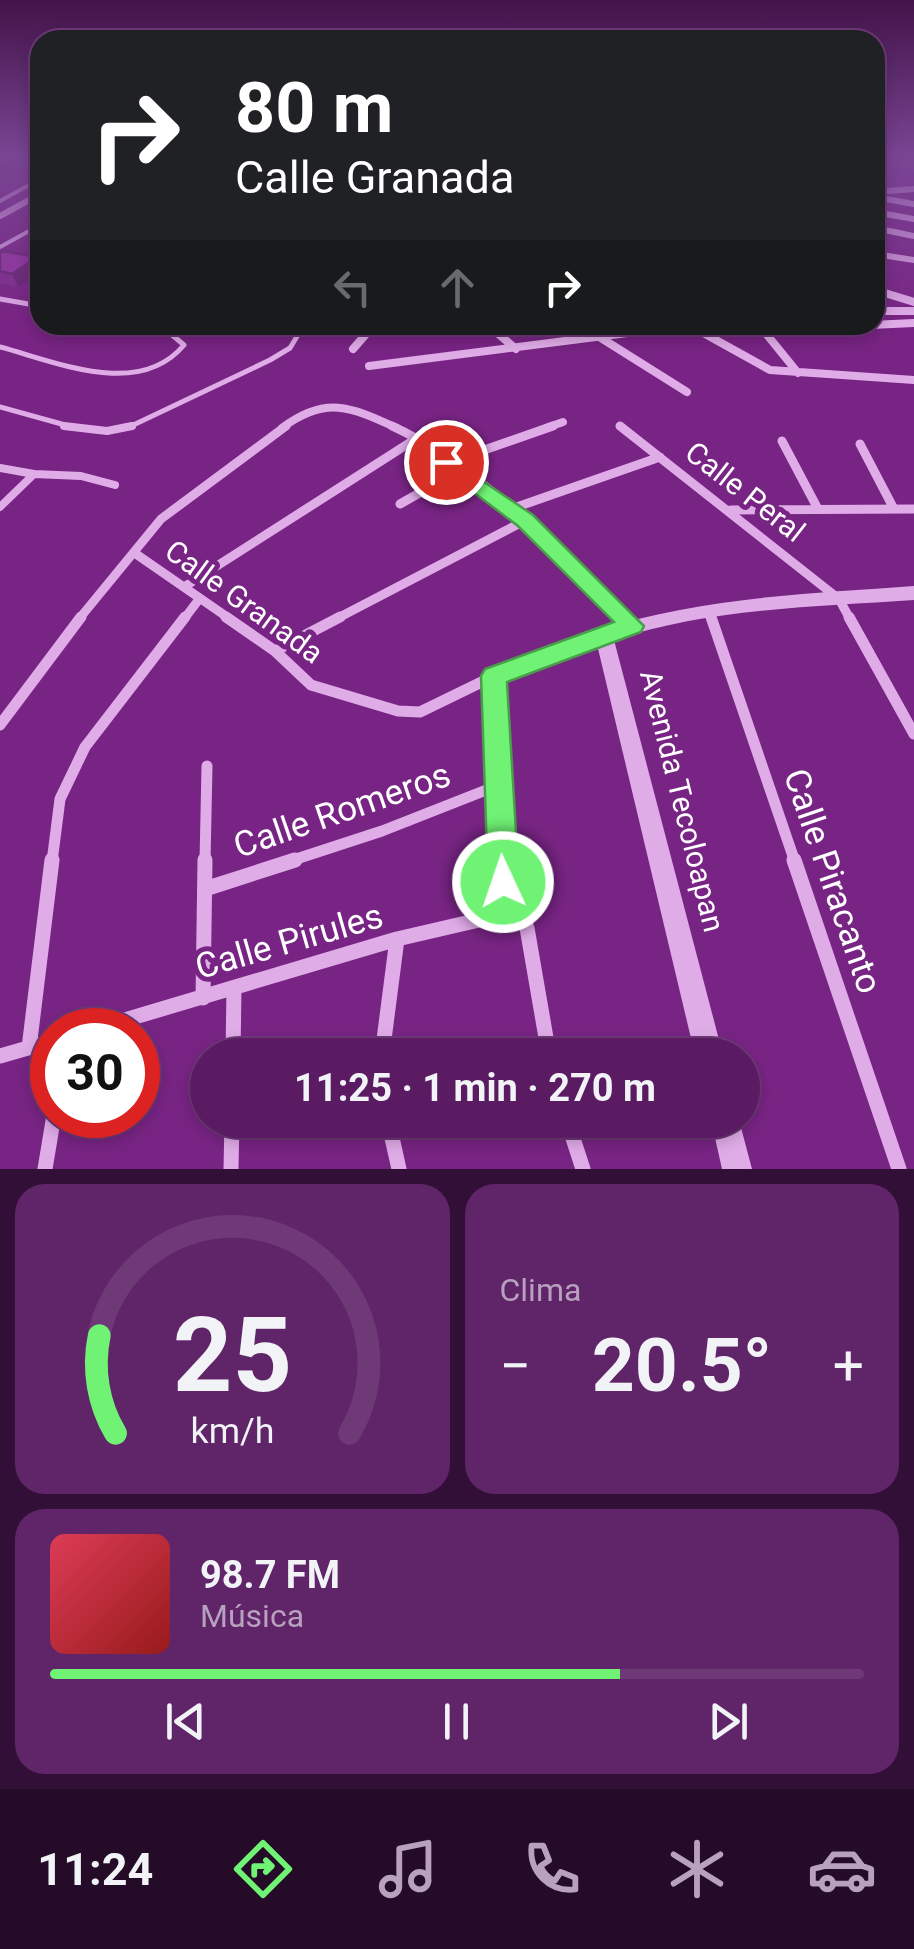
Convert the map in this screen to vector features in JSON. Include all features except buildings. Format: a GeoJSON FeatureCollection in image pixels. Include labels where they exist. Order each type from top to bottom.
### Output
{"type":"FeatureCollection","features":[{"type":"Feature","properties":{"kind":"street"},"geometry":{"type":"LineString","coordinates":[[885,214],[914,219]]}},
{"type":"Feature","properties":{"kind":"street"},"geometry":{"type":"LineString","coordinates":[[885,230],[914,236]]}},
{"type":"Feature","properties":{"kind":"street"},"geometry":{"type":"LineString","coordinates":[[885,256],[914,260]]}},
{"type":"Feature","properties":{"kind":"street"},"geometry":{"type":"LineString","coordinates":[[885,293],[914,302]]}},
{"type":"Feature","properties":{"kind":"street"},"geometry":{"type":"LineString","coordinates":[[885,311],[914,310]]}},
{"type":"Feature","properties":{"kind":"street"},"geometry":{"type":"LineString","coordinates":[[885,325],[914,324]]}},
{"type":"Feature","properties":{"kind":"street"},"geometry":{"type":"LineString","coordinates":[[354,348],[365,335]]}},
{"type":"Feature","properties":{"kind":"street"},"geometry":{"type":"LineString","coordinates":[[500,335],[516,348]]}},
{"type":"Feature","properties":{"kind":"street"},"geometry":{"type":"LineString","coordinates":[[368,366],[621,335]]}},
{"type":"Feature","properties":{"kind":"street"},"geometry":{"type":"LineString","coordinates":[[706,335],[761,367],[798,374],[914,380]]}},
{"type":"Feature","properties":{"kind":"street"},"geometry":{"type":"LineString","coordinates":[[767,335],[798,374]]}},
{"type":"Feature","properties":{"kind":"street"},"geometry":{"type":"LineString","coordinates":[[601,338],[686,392]]}},
{"type":"Feature","properties":{"kind":"street"},"geometry":{"type":"LineString","coordinates":[[0,726],[56,646],[161,520],[178,503],[310,408],[350,408],[388,420],[526,520],[632,626]]}},
{"type":"Feature","properties":{"kind":"street"},"geometry":{"type":"LineString","coordinates":[[446,462],[563,422]]}},
{"type":"Feature","properties":{"kind":"street","name":"Calle Peral"},"geometry":{"type":"LineString","coordinates":[[620,426],[839,599]]}},
{"type":"Feature","properties":{"kind":"street"},"geometry":{"type":"LineString","coordinates":[[184,587],[414,440]]}},
{"type":"Feature","properties":{"kind":"street"},"geometry":{"type":"LineString","coordinates":[[782,442],[818,509]]}},
{"type":"Feature","properties":{"kind":"street"},"geometry":{"type":"LineString","coordinates":[[860,444],[894,510]]}},
{"type":"Feature","properties":{"kind":"street"},"geometry":{"type":"LineString","coordinates":[[511,509],[660,457]]}},
{"type":"Feature","properties":{"kind":"street"},"geometry":{"type":"LineString","coordinates":[[400,504],[458,471]]}},
{"type":"Feature","properties":{"kind":"street"},"geometry":{"type":"LineString","coordinates":[[730,510],[914,510]]}},
{"type":"Feature","properties":{"kind":"street"},"geometry":{"type":"LineString","coordinates":[[274,651],[526,520]]}},
{"type":"Feature","properties":{"kind":"street","name":"Calle Granada"},"geometry":{"type":"LineString","coordinates":[[136,554],[274,651],[310,685],[410,713],[420,712],[494,676],[604,636]]}},
{"type":"Feature","properties":{"kind":"street"},"geometry":{"type":"LineString","coordinates":[[604,636],[632,626],[710,613],[914,592]]}},
{"type":"Feature","properties":{"kind":"street"},"geometry":{"type":"LineString","coordinates":[[0,1056],[29,1048],[60,800],[86,747],[200,598]]}},
{"type":"Feature","properties":{"kind":"street"},"geometry":{"type":"LineString","coordinates":[[839,599],[914,734]]}},
{"type":"Feature","properties":{"kind":"street","name":"Calle Piracanto"},"geometry":{"type":"LineString","coordinates":[[710,613],[899,1169]]}},
{"type":"Feature","properties":{"kind":"street","name":"Avenida Tecoloapan"},"geometry":{"type":"LineString","coordinates":[[604,636],[705,1038]]}},
{"type":"Feature","properties":{"kind":"street"},"geometry":{"type":"LineString","coordinates":[[494,676],[505,914],[518,915],[528,928],[546,1038]]}},
{"type":"Feature","properties":{"kind":"street"},"geometry":{"type":"LineString","coordinates":[[203,998],[207,766]]}},
{"type":"Feature","properties":{"kind":"street","name":"Calle Romeros"},"geometry":{"type":"LineString","coordinates":[[205,889],[382,831],[499,785]]}},
{"type":"Feature","properties":{"kind":"street","name":"Calle Pirules"},"geometry":{"type":"LineString","coordinates":[[160,1010],[397,940],[505,914]]}},
{"type":"Feature","properties":{"kind":"street"},"geometry":{"type":"LineString","coordinates":[[384,1038],[397,940]]}},
{"type":"Feature","properties":{"kind":"street"},"geometry":{"type":"LineString","coordinates":[[233,1038],[234,988]]}},
{"type":"Feature","properties":{"kind":"street"},"geometry":{"type":"LineString","coordinates":[[45,1169],[50,1138]]}},
{"type":"Feature","properties":{"kind":"street"},"geometry":{"type":"LineString","coordinates":[[231,1169],[232,1138]]}},
{"type":"Feature","properties":{"kind":"street"},"geometry":{"type":"LineString","coordinates":[[392,1138],[399,1169]]}},
{"type":"Feature","properties":{"kind":"street"},"geometry":{"type":"LineString","coordinates":[[573,1138],[584,1169]]}},
{"type":"Feature","properties":{"kind":"street"},"geometry":{"type":"LineString","coordinates":[[730,1138],[738,1169]]}},
{"type":"Feature","properties":{"kind":"lane"},"geometry":{"type":"LineString","coordinates":[[0,247],[30,230]]}},
{"type":"Feature","properties":{"kind":"lane"},"geometry":{"type":"LineString","coordinates":[[0,298],[30,304]]}},
{"type":"Feature","properties":{"kind":"lane"},"geometry":{"type":"LineString","coordinates":[[0,347],[124,376],[150,372],[179,356],[184,346],[177,335]]}},
{"type":"Feature","properties":{"kind":"lane"},"geometry":{"type":"LineString","coordinates":[[0,407],[81,430],[122,430],[270,360],[290,348],[298,335]]}},
{"type":"Feature","properties":{"kind":"lane"},"geometry":{"type":"LineString","coordinates":[[0,468],[81,476],[115,484]]}},
{"type":"Feature","properties":{"kind":"lane"},"geometry":{"type":"LineString","coordinates":[[0,506],[34,474]]}},
{"type":"Feature","properties":{"kind":"route"},"geometry":{"type":"LineString","coordinates":[[446,462],[526,520],[632,626],[494,676],[503,882]]}}]}
